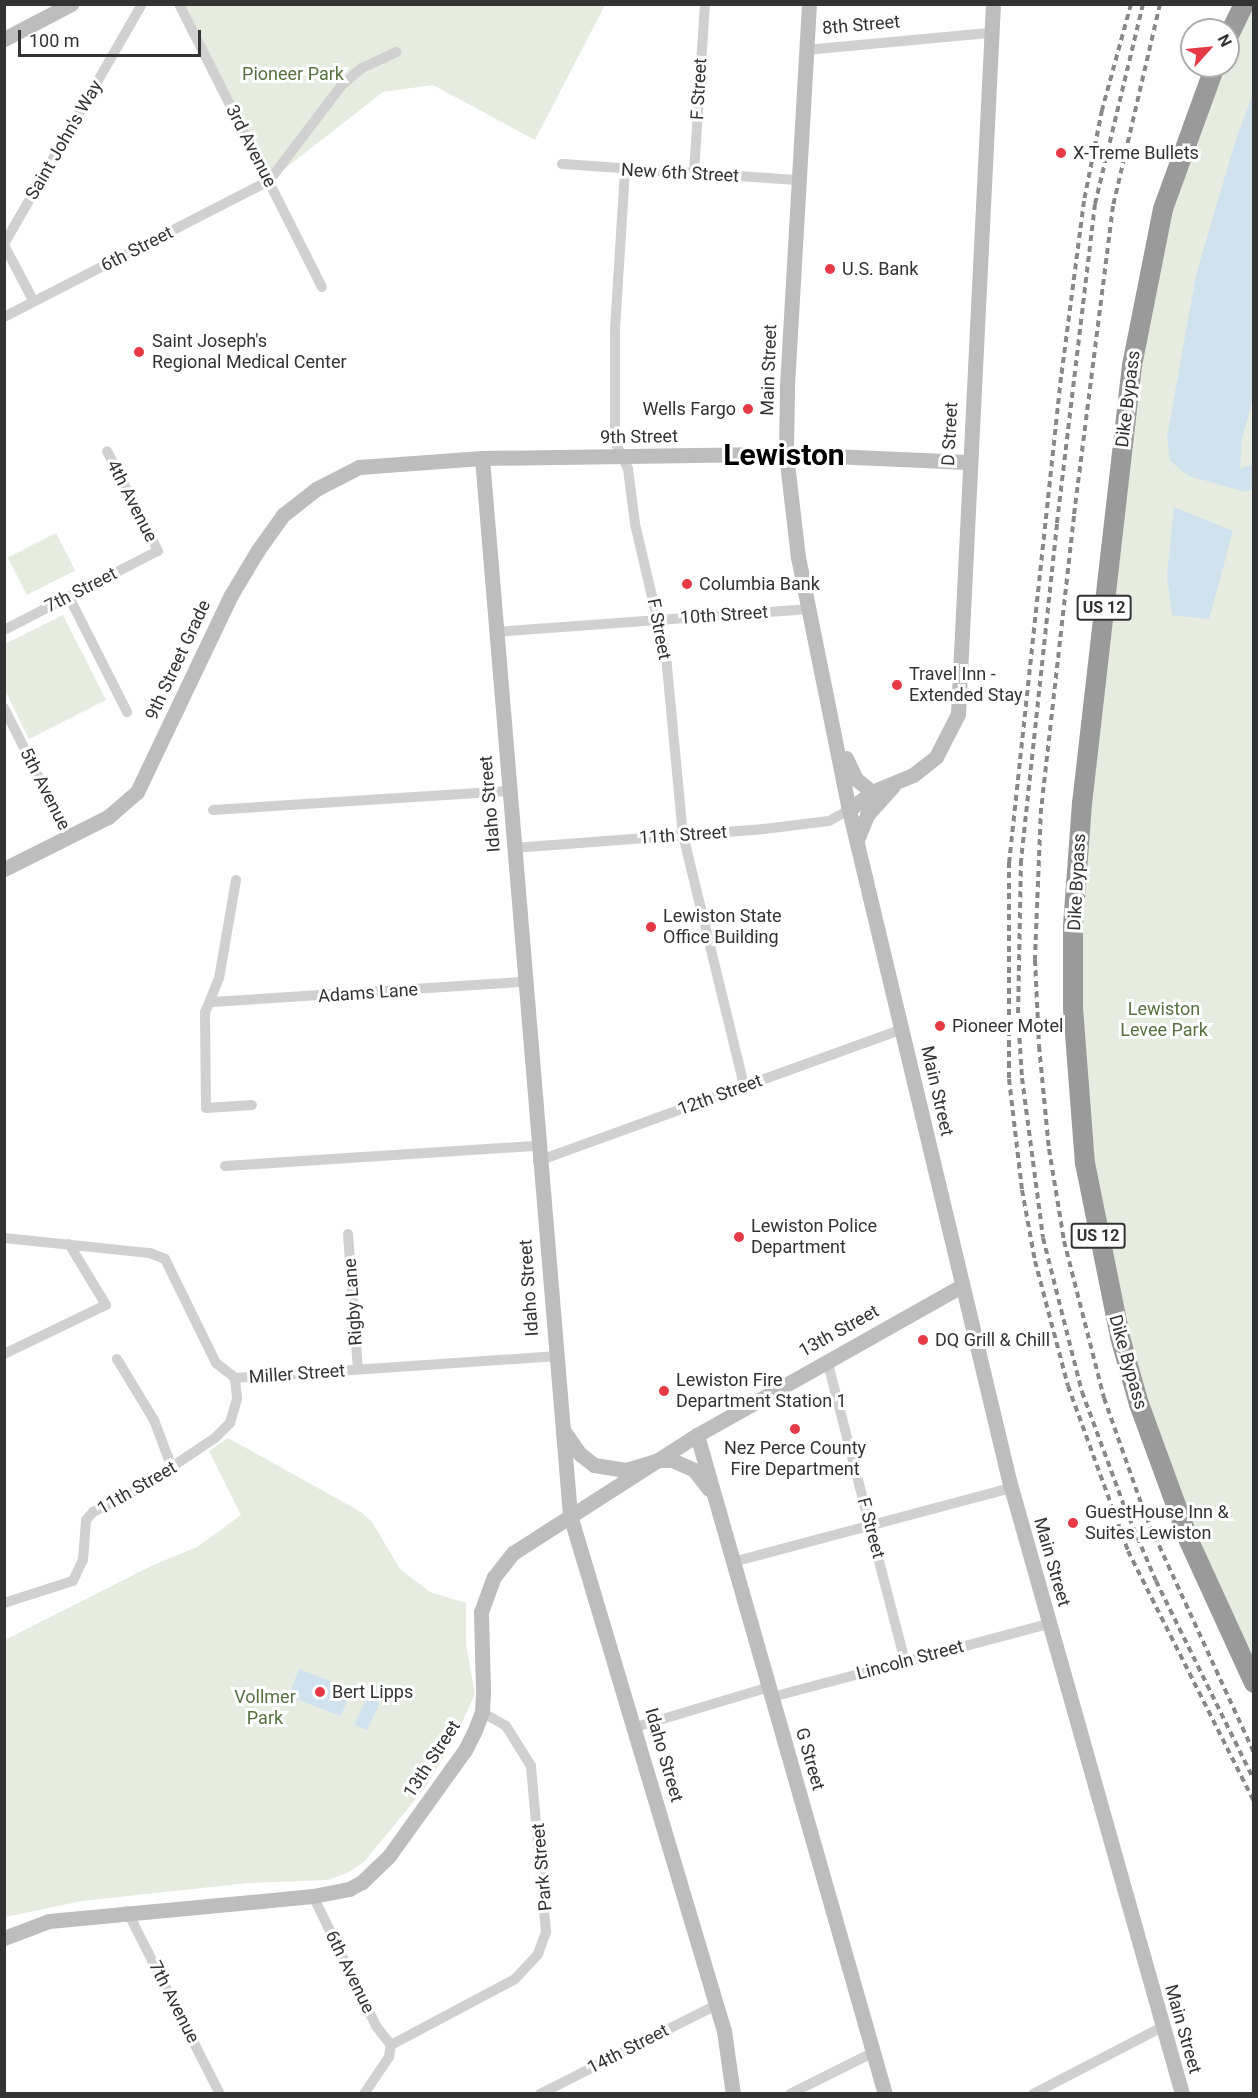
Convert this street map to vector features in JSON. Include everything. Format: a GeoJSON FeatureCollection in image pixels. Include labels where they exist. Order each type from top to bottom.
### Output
{"type":"FeatureCollection","features":[{"type":"Feature","properties":{"kind":"highway"},"geometry":{"type":"LineString","coordinates":[[1237,18],[1244,4]]}},
{"type":"Feature","properties":{"kind":"highway","name":"Dike Bypass"},"geometry":{"type":"LineString","coordinates":[[1211,78],[1163,209],[1133,355],[1082,803],[1073,926],[1073,1008],[1085,1163],[1120,1337],[1139,1404],[1189,1541],[1254,1683]]}},
{"type":"Feature","properties":{"kind":"main road"},"geometry":{"type":"LineString","coordinates":[[4,39],[71,4]]}},
{"type":"Feature","properties":{"kind":"main road","name":"Main Street"},"geometry":{"type":"LineString","coordinates":[[808,4],[786,454],[798,557],[849,810],[1011,1488],[1182,2094]]}},
{"type":"Feature","properties":{"kind":"main road","name":"D Street"},"geometry":{"type":"LineString","coordinates":[[849,810],[872,792],[892,787],[936,757],[958,714],[968,462],[993,4]]}},
{"type":"Feature","properties":{"kind":"main road","name":"9th Street"},"geometry":{"type":"LineString","coordinates":[[316,489],[359,467],[482,458],[622,458],[786,454],[968,462]]}},
{"type":"Feature","properties":{"kind":"main road","name":"Idaho Street"},"geometry":{"type":"LineString","coordinates":[[482,458],[554,1356],[570,1515],[636,1727],[730,2054],[733,2094]]}},
{"type":"Feature","properties":{"kind":"main road","name":"9th Street Grade"},"geometry":{"type":"LineString","coordinates":[[69,837],[108,817],[136,792],[231,595],[283,516],[316,489]]}},
{"type":"Feature","properties":{"kind":"main road"},"geometry":{"type":"LineString","coordinates":[[833,727],[856,779],[872,792]]}},
{"type":"Feature","properties":{"kind":"main road"},"geometry":{"type":"LineString","coordinates":[[857,840],[867,815],[892,787]]}},
{"type":"Feature","properties":{"kind":"main road"},"geometry":{"type":"LineString","coordinates":[[4,868],[69,837]]}},
{"type":"Feature","properties":{"kind":"main road","name":"13th Street"},"geometry":{"type":"LineString","coordinates":[[4,1938],[49,1921],[127,1911],[313,1896],[349,1889],[372,1874],[389,1856],[465,1750],[482,1712],[480,1620],[494,1578],[529,1539],[697,1435],[961,1286]]}},
{"type":"Feature","properties":{"kind":"main road"},"geometry":{"type":"LineString","coordinates":[[560,1424],[580,1455],[594,1465],[626,1470],[658,1460],[689,1466],[714,1496]]}},
{"type":"Feature","properties":{"kind":"main road","name":"G Street"},"geometry":{"type":"LineString","coordinates":[[697,1435],[885,2094]]}},
{"type":"Feature","properties":{"kind":"street","name":"Saint John's Way"},"geometry":{"type":"LineString","coordinates":[[4,244],[142,4]]}},
{"type":"Feature","properties":{"kind":"street","name":"3rd Avenue"},"geometry":{"type":"LineString","coordinates":[[178,4],[322,287]]}},
{"type":"Feature","properties":{"kind":"street","name":"F Street"},"geometry":{"type":"LineString","coordinates":[[694,173],[705,4]]}},
{"type":"Feature","properties":{"kind":"street","name":"8th Street"},"geometry":{"type":"LineString","coordinates":[[806,50],[991,33]]}},
{"type":"Feature","properties":{"kind":"street"},"geometry":{"type":"LineString","coordinates":[[269,181],[341,86],[362,68],[396,52]]}},
{"type":"Feature","properties":{"kind":"street","name":"New 6th Street"},"geometry":{"type":"LineString","coordinates":[[562,164],[625,171],[798,180]]}},
{"type":"Feature","properties":{"kind":"street","name":"F Street"},"geometry":{"type":"LineString","coordinates":[[625,171],[613,389],[615,442],[628,469],[635,524],[666,656],[683,835],[744,1086]]}},
{"type":"Feature","properties":{"kind":"street","name":"6th Street"},"geometry":{"type":"LineString","coordinates":[[4,317],[269,181]]}},
{"type":"Feature","properties":{"kind":"street"},"geometry":{"type":"LineString","coordinates":[[4,244],[34,302]]}},
{"type":"Feature","properties":{"kind":"street","name":"4th Avenue"},"geometry":{"type":"LineString","coordinates":[[107,451],[158,551]]}},
{"type":"Feature","properties":{"kind":"street","name":"7th Street"},"geometry":{"type":"LineString","coordinates":[[4,630],[158,551]]}},
{"type":"Feature","properties":{"kind":"street"},"geometry":{"type":"LineString","coordinates":[[69,597],[127,712]]}},
{"type":"Feature","properties":{"kind":"street","name":"10th Street"},"geometry":{"type":"LineString","coordinates":[[495,632],[809,609]]}},
{"type":"Feature","properties":{"kind":"street","name":"5th Avenue"},"geometry":{"type":"LineString","coordinates":[[4,708],[69,837]]}},
{"type":"Feature","properties":{"kind":"street"},"geometry":{"type":"LineString","coordinates":[[213,810],[508,791]]}},
{"type":"Feature","properties":{"kind":"street","name":"11th Street"},"geometry":{"type":"LineString","coordinates":[[513,848],[829,821],[849,810]]}},
{"type":"Feature","properties":{"kind":"street"},"geometry":{"type":"LineString","coordinates":[[236,880],[212,1002],[205,1012],[206,1108],[252,1105]]}},
{"type":"Feature","properties":{"kind":"street","name":"Adams Lane"},"geometry":{"type":"LineString","coordinates":[[212,1002],[524,982]]}},
{"type":"Feature","properties":{"kind":"street","name":"12th Street"},"geometry":{"type":"LineString","coordinates":[[225,1166],[538,1153],[744,1086],[903,1029]]}},
{"type":"Feature","properties":{"kind":"street","name":"Rigby Lane"},"geometry":{"type":"LineString","coordinates":[[348,1234],[358,1369]]}},
{"type":"Feature","properties":{"kind":"street","name":"Miller Street"},"geometry":{"type":"LineString","coordinates":[[4,1238],[150,1253],[165,1259],[216,1363],[235,1378],[554,1356]]}},
{"type":"Feature","properties":{"kind":"street"},"geometry":{"type":"LineString","coordinates":[[4,1354],[106,1305],[69,1244]]}},
{"type":"Feature","properties":{"kind":"street"},"geometry":{"type":"LineString","coordinates":[[117,1359],[154,1420],[172,1468]]}},
{"type":"Feature","properties":{"kind":"street","name":"F Street"},"geometry":{"type":"LineString","coordinates":[[827,1360],[905,1661]]}},
{"type":"Feature","properties":{"kind":"street","name":"11th Street"},"geometry":{"type":"LineString","coordinates":[[4,1603],[73,1581],[82,1560],[86,1520],[93,1512],[172,1468],[230,1423],[237,1398],[235,1378]]}},
{"type":"Feature","properties":{"kind":"street"},"geometry":{"type":"LineString","coordinates":[[733,1562],[1011,1488]]}},
{"type":"Feature","properties":{"kind":"street","name":"Lincoln Street"},"geometry":{"type":"LineString","coordinates":[[636,1727],[1048,1624]]}},
{"type":"Feature","properties":{"kind":"street","name":"Park Street"},"geometry":{"type":"LineString","coordinates":[[391,2045],[515,1979],[532,1963],[546,1932],[531,1766],[506,1726],[482,1712]]}},
{"type":"Feature","properties":{"kind":"street","name":"6th Avenue"},"geometry":{"type":"LineString","coordinates":[[313,1896],[376,2026],[391,2045]]}},
{"type":"Feature","properties":{"kind":"street","name":"7th Avenue"},"geometry":{"type":"LineString","coordinates":[[127,1911],[220,2094]]}},
{"type":"Feature","properties":{"kind":"street","name":"14th Street"},"geometry":{"type":"LineString","coordinates":[[540,2094],[716,2005]]}},
{"type":"Feature","properties":{"kind":"street"},"geometry":{"type":"LineString","coordinates":[[1033,2094],[1162,2027]]}},
{"type":"Feature","properties":{"kind":"street"},"geometry":{"type":"LineString","coordinates":[[364,2094],[389,2056],[391,2045]]}},
{"type":"Feature","properties":{"kind":"street"},"geometry":{"type":"LineString","coordinates":[[790,2094],[873,2052]]}},
{"type":"Feature","properties":{"kind":"green space","name":"Pioneer Park"},"geometry":{"type":"Polygon","coordinates":[[[179,5],[605,5],[535,140],[433,85],[383,92],[269,181],[179,5]]]}},
{"type":"Feature","properties":{"kind":"green space","name":"Lewiston Levee Park"},"geometry":{"type":"Polygon","coordinates":[[[1245,5],[1253,5],[1253,1683],[1198,1560],[1113,1308],[1073,1008],[1132,365],[1197,107],[1210,78],[1240,78],[1240,18],[1238,18],[1245,5]]]}},
{"type":"Feature","properties":{"kind":"green space"},"geometry":{"type":"Polygon","coordinates":[[[56,533],[75,570],[27,595],[8,558],[56,533]]]}},
{"type":"Feature","properties":{"kind":"green space"},"geometry":{"type":"Polygon","coordinates":[[[63,615],[106,700],[29,739],[5,690],[5,644],[63,615]]]}},
{"type":"Feature","properties":{"kind":"green space","name":"Vollmer Park"},"geometry":{"type":"Polygon","coordinates":[[[228,1438],[361,1512],[372,1522],[400,1569],[430,1592],[466,1603],[466,1644],[475,1694],[453,1742],[424,1789],[364,1862],[347,1873],[328,1880],[248,1883],[82,1901],[5,1917],[5,1640],[153,1565],[197,1547],[241,1515],[209,1451],[228,1438]]]}},
{"type":"Feature","properties":{"kind":"water"},"geometry":{"type":"Polygon","coordinates":[[[1253,94],[1254,395],[1242,439],[1240,469],[1253,464],[1254,488],[1246,492],[1189,476],[1170,461],[1167,437],[1196,275],[1236,139],[1253,94]]]}},
{"type":"Feature","properties":{"kind":"water"},"geometry":{"type":"Polygon","coordinates":[[[1174,507],[1233,531],[1209,619],[1172,615],[1167,576],[1174,507]]]}},
{"type":"Feature","properties":{"kind":"water","name":"Bert Lipps"},"geometry":{"type":"Polygon","coordinates":[[[299,1669],[351,1689],[341,1716],[289,1696],[299,1669]]]}},
{"type":"Feature","properties":{"kind":"water"},"geometry":{"type":"Polygon","coordinates":[[[367,1697],[380,1703],[367,1730],[354,1724],[367,1697]]]}},
{"type":"Feature","properties":{"kind":"railway"},"geometry":{"type":"LineString","coordinates":[[1131,4],[1102,110],[1084,201],[1061,377],[1009,862],[1009,1079],[1022,1190],[1035,1261],[1068,1386],[1128,1551],[1254,1801]]}},
{"type":"Feature","properties":{"kind":"railway"},"geometry":{"type":"LineString","coordinates":[[1143,4],[1095,204],[1057,524],[1021,860],[1018,1017],[1022,1078],[1043,1238],[1082,1392],[1125,1508],[1156,1581],[1254,1780]]}},
{"type":"Feature","properties":{"kind":"railway"},"geometry":{"type":"LineString","coordinates":[[1160,4],[1113,206],[1074,516],[1041,808],[1035,960],[1039,1046],[1049,1149],[1064,1241],[1104,1398],[1146,1517],[1254,1753]]}},
{"type":"Feature","properties":{"kind":"place","name":"X-Treme Bullets"},"geometry":{"type":"Point","coordinates":[1061,153]}},
{"type":"Feature","properties":{"kind":"place","name":"U.S. Bank"},"geometry":{"type":"Point","coordinates":[830,269]}},
{"type":"Feature","properties":{"kind":"place","name":"Saint Joseph's Regional Medical Center"},"geometry":{"type":"Point","coordinates":[139,352]}},
{"type":"Feature","properties":{"kind":"place","name":"Wells Fargo"},"geometry":{"type":"Point","coordinates":[748,409]}},
{"type":"Feature","properties":{"kind":"place","name":"Columbia Bank"},"geometry":{"type":"Point","coordinates":[687,584]}},
{"type":"Feature","properties":{"kind":"place","name":"Travel Inn - Extended Stay"},"geometry":{"type":"Point","coordinates":[897,685]}},
{"type":"Feature","properties":{"kind":"place","name":"Lewiston State Office Building"},"geometry":{"type":"Point","coordinates":[651,927]}},
{"type":"Feature","properties":{"kind":"place","name":"Pioneer Motel"},"geometry":{"type":"Point","coordinates":[940,1026]}},
{"type":"Feature","properties":{"kind":"place","name":"Lewiston Police Department"},"geometry":{"type":"Point","coordinates":[739,1237]}},
{"type":"Feature","properties":{"kind":"place","name":"DQ Grill & Chill"},"geometry":{"type":"Point","coordinates":[923,1340]}},
{"type":"Feature","properties":{"kind":"place","name":"Lewiston Fire Department Station 1"},"geometry":{"type":"Point","coordinates":[664,1391]}},
{"type":"Feature","properties":{"kind":"place","name":"Nez Perce County Fire Department"},"geometry":{"type":"Point","coordinates":[795,1429]}},
{"type":"Feature","properties":{"kind":"place","name":"GuestHouse Inn & Suites Lewiston"},"geometry":{"type":"Point","coordinates":[1073,1523]}},
{"type":"Feature","properties":{"kind":"place","name":"Bert Lipps"},"geometry":{"type":"Point","coordinates":[320,1692]}},
{"type":"Feature","properties":{"kind":"district","name":"Lewiston"},"geometry":{"type":"Point","coordinates":[784,455]}}]}
